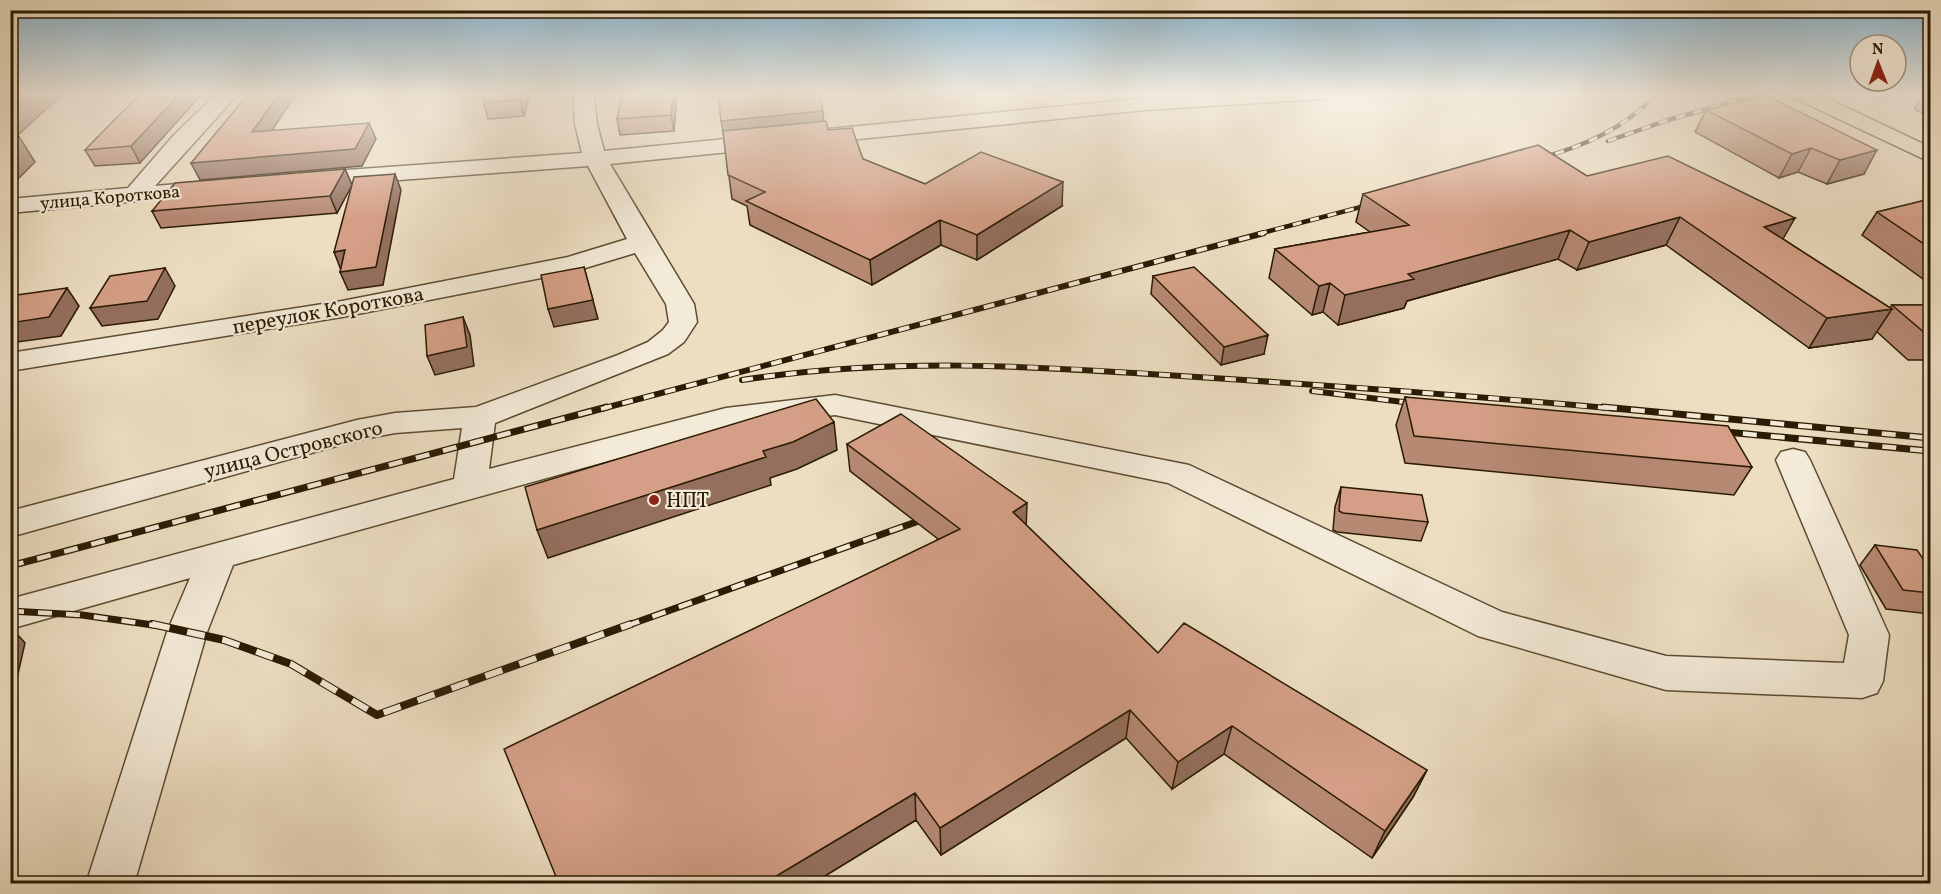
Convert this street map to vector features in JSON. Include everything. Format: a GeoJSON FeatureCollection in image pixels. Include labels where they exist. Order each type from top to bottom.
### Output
{"type":"FeatureCollection","features":[{"type":"Feature","properties":{"kind":"main road"},"geometry":{"type":"LineString","coordinates":[[1887,135],[1930,155]]}},
{"type":"Feature","properties":{"kind":"street"},"geometry":{"type":"LineString","coordinates":[[135,195],[187,135]]}},
{"type":"Feature","properties":{"kind":"street"},"geometry":{"type":"LineString","coordinates":[[589,135],[595,159],[642,243]]}},
{"type":"Feature","properties":{"kind":"street"},"geometry":{"type":"LineString","coordinates":[[288,182],[595,159],[855,135]]}},
{"type":"Feature","properties":{"kind":"street","name":"улица Короткова"},"geometry":{"type":"LineString","coordinates":[[10,206],[229,187]]}},
{"type":"Feature","properties":{"kind":"street","name":"улица Островского"},"geometry":{"type":"LineString","coordinates":[[10,524],[357,430],[395,423],[480,417],[629,361],[658,348],[674,336],[683,322],[680,304],[642,243]]}},
{"type":"Feature","properties":{"kind":"street","name":"переулок Короткова"},"geometry":{"type":"LineString","coordinates":[[10,362],[342,309],[572,264],[642,243]]}},
{"type":"Feature","properties":{"kind":"street"},"geometry":{"type":"LineString","coordinates":[[10,614],[470,486],[726,418],[835,405],[1177,473],[1492,625],[1666,673],[1862,681],[1869,635],[1793,460]]}},
{"type":"Feature","properties":{"kind":"street"},"geometry":{"type":"LineString","coordinates":[[470,486],[480,417]]}},
{"type":"Feature","properties":{"kind":"street"},"geometry":{"type":"LineString","coordinates":[[110,884],[187,632],[218,556]]}},
{"type":"Feature","properties":{"kind":"building"},"geometry":{"type":"Polygon","coordinates":[[[100,135],[142,135],[131,146],[85,150],[100,135]]]}},
{"type":"Feature","properties":{"kind":"building"},"geometry":{"type":"Polygon","coordinates":[[[214,135],[363,135],[355,149],[191,163],[214,135]]]}},
{"type":"Feature","properties":{"kind":"building"},"geometry":{"type":"Polygon","coordinates":[[[723,135],[854,135],[863,159],[925,184],[981,152],[1063,182],[977,235],[940,220],[870,260],[746,201],[765,192],[728,175],[723,135]]]}},
{"type":"Feature","properties":{"kind":"building"},"geometry":{"type":"Polygon","coordinates":[[[1754,135],[1846,135],[1877,150],[1840,160],[1811,148],[1792,154],[1754,135]]]}},
{"type":"Feature","properties":{"kind":"building"},"geometry":{"type":"Polygon","coordinates":[[[1538,145],[1587,176],[1668,156],[1795,218],[1764,227],[1892,309],[1827,318],[1680,217],[1589,242],[1570,230],[1408,274],[1414,279],[1345,295],[1330,283],[1319,286],[1275,249],[1409,225],[1363,194],[1538,145]]]}},
{"type":"Feature","properties":{"kind":"building"},"geometry":{"type":"Polygon","coordinates":[[[345,169],[330,196],[152,211],[175,183],[345,169]]]}},
{"type":"Feature","properties":{"kind":"building"},"geometry":{"type":"Polygon","coordinates":[[[395,174],[376,267],[340,272],[345,250],[334,252],[354,177],[395,174]]]}},
{"type":"Feature","properties":{"kind":"building"},"geometry":{"type":"Polygon","coordinates":[[[1930,199],[1930,248],[1877,212],[1930,199]]]}},
{"type":"Feature","properties":{"kind":"building"},"geometry":{"type":"Polygon","coordinates":[[[584,267],[593,300],[548,309],[541,275],[584,267]]]}},
{"type":"Feature","properties":{"kind":"building"},"geometry":{"type":"Polygon","coordinates":[[[1194,267],[1268,335],[1224,347],[1153,276],[1194,267]]]}},
{"type":"Feature","properties":{"kind":"building"},"geometry":{"type":"Polygon","coordinates":[[[165,268],[147,301],[90,308],[110,276],[165,268]]]}},
{"type":"Feature","properties":{"kind":"building"},"geometry":{"type":"Polygon","coordinates":[[[67,288],[49,317],[10,323],[10,296],[67,288]]]}},
{"type":"Feature","properties":{"kind":"building"},"geometry":{"type":"Polygon","coordinates":[[[1892,305],[1930,305],[1930,334],[1926,334],[1892,305]]]}},
{"type":"Feature","properties":{"kind":"building"},"geometry":{"type":"Polygon","coordinates":[[[463,317],[467,347],[427,356],[425,325],[463,317]]]}},
{"type":"Feature","properties":{"kind":"building"},"geometry":{"type":"Polygon","coordinates":[[[1405,397],[1728,426],[1752,467],[1414,436],[1405,397]]]}},
{"type":"Feature","properties":{"kind":"building"},"geometry":{"type":"Polygon","coordinates":[[[816,399],[834,422],[793,442],[763,451],[766,457],[537,530],[525,487],[816,399]]]}},
{"type":"Feature","properties":{"kind":"building"},"geometry":{"type":"Polygon","coordinates":[[[901,414],[1027,503],[1013,512],[1158,653],[1184,623],[1427,770],[1385,831],[1232,726],[1178,762],[1130,710],[940,828],[915,793],[763,884],[559,884],[504,749],[960,529],[847,444],[901,414]]]}},
{"type":"Feature","properties":{"kind":"building"},"geometry":{"type":"Polygon","coordinates":[[[1341,487],[1422,495],[1428,522],[1343,513],[1339,511],[1341,487]]]}},
{"type":"Feature","properties":{"kind":"building"},"geometry":{"type":"Polygon","coordinates":[[[1875,545],[1917,550],[1930,569],[1930,593],[1903,590],[1875,545]]]}},
{"type":"Feature","properties":{"kind":"railway"},"geometry":{"type":"LineString","coordinates":[[1538,159],[1602,135]]}},
{"type":"Feature","properties":{"kind":"railway"},"geometry":{"type":"LineString","coordinates":[[1608,141],[1626,135]]}},
{"type":"Feature","properties":{"kind":"railway"},"geometry":{"type":"LineString","coordinates":[[1258,234],[1376,203]]}},
{"type":"Feature","properties":{"kind":"railway"},"geometry":{"type":"LineString","coordinates":[[601,409],[1264,233]]}},
{"type":"Feature","properties":{"kind":"railway"},"geometry":{"type":"LineString","coordinates":[[742,380],[853,368],[1016,367],[1290,383],[1619,409]]}},
{"type":"Feature","properties":{"kind":"railway"},"geometry":{"type":"LineString","coordinates":[[1312,391],[1420,404]]}},
{"type":"Feature","properties":{"kind":"railway"},"geometry":{"type":"LineString","coordinates":[[10,566],[607,407]]}},
{"type":"Feature","properties":{"kind":"railway"},"geometry":{"type":"LineString","coordinates":[[1603,407],[1930,438]]}},
{"type":"Feature","properties":{"kind":"railway"},"geometry":{"type":"LineString","coordinates":[[1715,431],[1930,451]]}},
{"type":"Feature","properties":{"kind":"railway"},"geometry":{"type":"LineString","coordinates":[[626,626],[916,522]]}},
{"type":"Feature","properties":{"kind":"railway"},"geometry":{"type":"LineString","coordinates":[[10,611],[82,615],[160,626]]}},
{"type":"Feature","properties":{"kind":"railway"},"geometry":{"type":"LineString","coordinates":[[152,624],[224,640],[291,664],[377,715],[631,624]]}},
{"type":"Feature","properties":{"kind":"place","name":"НПТ"},"geometry":{"type":"Point","coordinates":[654,500]}}]}
